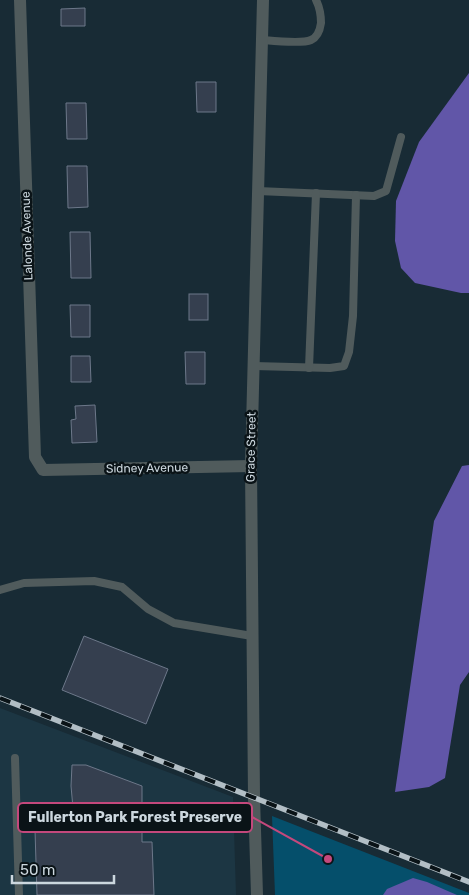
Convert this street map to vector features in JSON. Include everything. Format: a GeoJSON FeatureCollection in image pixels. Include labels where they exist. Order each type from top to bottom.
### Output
{"type":"FeatureCollection","features":[{"type":"Feature","properties":{"kind":"street","name":"Lalonde Avenue"},"geometry":{"type":"LineString","coordinates":[[20,0],[35,457],[44,470]]}},
{"type":"Feature","properties":{"kind":"street","name":"Grace Street"},"geometry":{"type":"LineString","coordinates":[[258,895],[254,798],[251,466],[252,366],[263,0]]}},
{"type":"Feature","properties":{"kind":"street","name":"Sidney Avenue"},"geometry":{"type":"LineString","coordinates":[[44,470],[251,466]]}},
{"type":"Feature","properties":{"kind":"lane"},"geometry":{"type":"LineString","coordinates":[[262,40],[311,40],[318,34],[321,26],[321,11],[316,0]]}},
{"type":"Feature","properties":{"kind":"lane"},"geometry":{"type":"LineString","coordinates":[[258,191],[374,196],[386,191],[401,137]]}},
{"type":"Feature","properties":{"kind":"lane"},"geometry":{"type":"LineString","coordinates":[[309,368],[316,194]]}},
{"type":"Feature","properties":{"kind":"lane"},"geometry":{"type":"LineString","coordinates":[[252,366],[330,368],[344,366],[349,352],[353,316],[356,195]]}},
{"type":"Feature","properties":{"kind":"lane"},"geometry":{"type":"LineString","coordinates":[[0,590],[24,583],[94,581],[122,587],[148,609],[174,623],[252,636]]}},
{"type":"Feature","properties":{"kind":"lane"},"geometry":{"type":"LineString","coordinates":[[15,758],[19,895]]}},
{"type":"Feature","properties":{"kind":"shaded area"},"geometry":{"type":"Polygon","coordinates":[[[469,73],[469,293],[461,293],[415,283],[401,268],[395,241],[396,201],[419,142],[469,73]]]}},
{"type":"Feature","properties":{"kind":"shaded area"},"geometry":{"type":"Polygon","coordinates":[[[469,465],[469,672],[460,685],[445,778],[429,787],[395,792],[434,521],[462,466],[469,465]]]}},
{"type":"Feature","properties":{"kind":"shaded area"},"geometry":{"type":"Polygon","coordinates":[[[0,708],[233,797],[236,895],[0,895],[0,708]]]}},
{"type":"Feature","properties":{"kind":"shaded area"},"geometry":{"type":"Polygon","coordinates":[[[272,816],[469,893],[469,895],[275,895],[272,816]]]}},
{"type":"Feature","properties":{"kind":"shaded area"},"geometry":{"type":"Polygon","coordinates":[[[413,878],[457,895],[383,895],[387,889],[413,878]]]}},
{"type":"Feature","properties":{"kind":"building"},"geometry":{"type":"Polygon","coordinates":[[[85,8],[85,26],[61,26],[61,9],[85,8]]]}},
{"type":"Feature","properties":{"kind":"building"},"geometry":{"type":"Polygon","coordinates":[[[196,82],[216,82],[216,112],[197,112],[196,82]]]}},
{"type":"Feature","properties":{"kind":"building"},"geometry":{"type":"Polygon","coordinates":[[[66,103],[86,103],[87,139],[67,139],[66,103]]]}},
{"type":"Feature","properties":{"kind":"building"},"geometry":{"type":"Polygon","coordinates":[[[67,166],[87,166],[88,207],[68,208],[67,166]]]}},
{"type":"Feature","properties":{"kind":"building"},"geometry":{"type":"Polygon","coordinates":[[[70,232],[90,232],[91,278],[71,278],[70,232]]]}},
{"type":"Feature","properties":{"kind":"building"},"geometry":{"type":"Polygon","coordinates":[[[189,294],[208,294],[208,320],[189,320],[189,294]]]}},
{"type":"Feature","properties":{"kind":"building"},"geometry":{"type":"Polygon","coordinates":[[[70,305],[90,305],[90,337],[71,337],[70,305]]]}},
{"type":"Feature","properties":{"kind":"building"},"geometry":{"type":"Polygon","coordinates":[[[185,352],[205,352],[205,384],[186,384],[185,352]]]}},
{"type":"Feature","properties":{"kind":"building"},"geometry":{"type":"Polygon","coordinates":[[[71,356],[90,356],[91,382],[71,382],[71,356]]]}},
{"type":"Feature","properties":{"kind":"building"},"geometry":{"type":"Polygon","coordinates":[[[95,405],[97,442],[72,443],[71,420],[76,419],[75,406],[95,405]]]}},
{"type":"Feature","properties":{"kind":"building"},"geometry":{"type":"Polygon","coordinates":[[[84,636],[168,669],[146,724],[62,690],[84,636]]]}},
{"type":"Feature","properties":{"kind":"building"},"geometry":{"type":"Polygon","coordinates":[[[72,765],[86,765],[142,786],[142,842],[152,842],[154,895],[37,895],[35,830],[75,830],[71,786],[72,765]]]}},
{"type":"Feature","properties":{"kind":"railway"},"geometry":{"type":"LineString","coordinates":[[0,698],[469,882]]}},
{"type":"Feature","properties":{"kind":"place","name":"Fullerton Park Forest Preserve"},"geometry":{"type":"Point","coordinates":[328,859]}}]}
